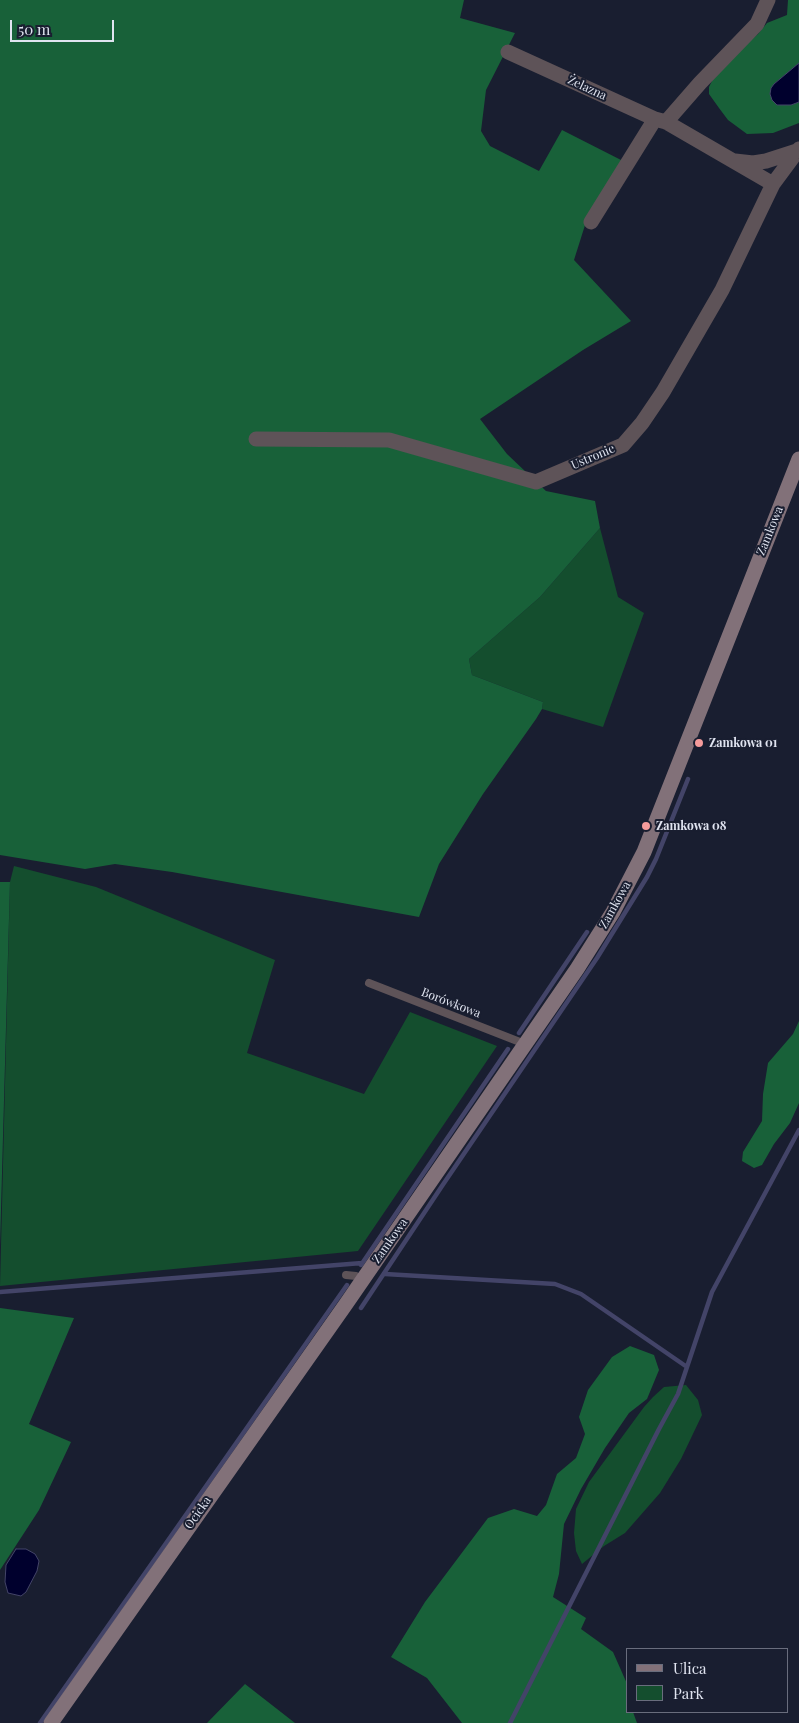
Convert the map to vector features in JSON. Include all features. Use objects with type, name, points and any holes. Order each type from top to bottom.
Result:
[{"type":"street","points":[[591,222],[660,120],[700,83],[757,24],[768,0]]},
{"type":"street","name":"Żelazna","points":[[508,52],[660,120],[773,184]]},
{"type":"street","points":[[734,161],[753,163],[778,158],[798,150]]},
{"type":"street","name":"Ustronie","points":[[256,439],[388,440],[536,482],[623,445],[642,423],[663,392],[722,290],[773,184],[798,150]]},
{"type":"street","name":"Zamkowa","points":[[346,1304],[577,970],[612,912],[644,852],[799,459]]},
{"type":"street","name":"Ocicka","points":[[51,1723],[346,1304]]},
{"type":"lane","name":"Borówkowa","points":[[369,983],[525,1044]]},
{"type":"lane","points":[[346,1275],[356,1276],[362,1280]]},
{"type":"green space","points":[[0,0],[464,0],[460,18],[515,33],[486,90],[481,131],[490,146],[539,171],[562,130],[623,161],[586,222],[574,260],[631,321],[583,350],[480,419],[507,454],[546,491],[595,501],[600,528],[540,597],[469,659],[472,675],[543,702],[542,709],[483,794],[439,864],[419,917],[172,872],[115,864],[85,869],[0,855]]},
{"type":"green space","points":[[788,0],[799,0],[799,63],[774,84],[791,105],[799,102],[799,123],[773,133],[747,134],[728,120],[709,94],[709,87],[714,77],[767,23],[787,15]]},
{"type":"green space","points":[[600,528],[618,597],[644,613],[603,727],[542,709],[543,702],[472,675],[469,659],[540,597]]},
{"type":"green space","points":[[14,866],[96,887],[275,960],[247,1053],[364,1094],[410,1012],[497,1046],[358,1251],[0,1286],[10,882]]},
{"type":"green space","points":[[0,882],[10,882],[0,1246]]},
{"type":"green space","points":[[799,1021],[799,1103],[790,1123],[774,1144],[762,1165],[754,1168],[742,1161],[743,1152],[762,1121],[763,1094],[768,1063],[793,1034]]},
{"type":"green space","points":[[0,1308],[74,1318],[29,1424],[71,1442],[39,1510],[0,1570]]},
{"type":"green space","points":[[630,1346],[654,1355],[659,1370],[647,1399],[629,1413],[605,1448],[581,1489],[564,1524],[559,1574],[553,1597],[586,1618],[581,1629],[613,1652],[626,1681],[626,1713],[633,1713],[637,1723],[462,1723],[427,1678],[391,1657],[425,1602],[488,1518],[514,1509],[537,1516],[546,1505],[557,1474],[576,1458],[585,1434],[579,1417],[588,1390],[612,1357]]},
{"type":"green space","points":[[686,1385],[698,1400],[702,1415],[681,1459],[660,1493],[625,1533],[604,1546],[582,1564],[576,1551],[574,1533],[576,1509],[589,1482],[653,1397],[664,1387]]},
{"type":"green space","points":[[245,1684],[295,1723],[207,1723]]},
{"type":"water","points":[[799,63],[799,102],[791,105],[777,105],[772,100],[771,88]]},
{"type":"water","points":[[16,1549],[26,1549],[35,1554],[39,1561],[37,1571],[26,1592],[21,1596],[8,1593],[5,1582],[6,1565]]},
{"type":"waterway","points":[[361,1308],[597,958],[647,877],[688,779]]},
{"type":"waterway","points":[[519,1033],[587,932]]},
{"type":"waterway","points":[[361,1265],[508,1049]]},
{"type":"waterway","points":[[510,1723],[678,1394],[712,1292],[799,1130]]},
{"type":"waterway","points":[[0,1292],[362,1263]]},
{"type":"waterway","points":[[385,1274],[555,1284],[581,1294],[687,1367]]},
{"type":"waterway","points":[[40,1723],[347,1285]]},
{"type":"place","name":"Zamkowa 01","points":[[699,743]]},
{"type":"place","name":"Zamkowa 08","points":[[646,826]]}]
